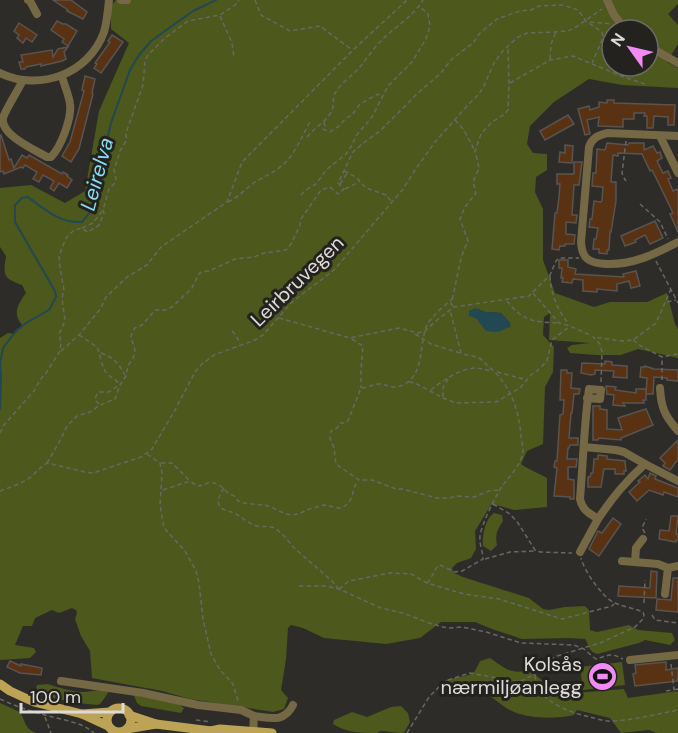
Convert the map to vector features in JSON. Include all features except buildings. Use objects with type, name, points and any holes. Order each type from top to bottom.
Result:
[{"type":"main road","points":[[0,684],[34,702],[82,714],[117,732],[156,724]]},
{"type":"main road","points":[[82,714],[124,709],[129,715],[130,722],[125,731]]},
{"type":"main road","points":[[110,712],[106,719],[110,729]]},
{"type":"main road","points":[[129,715],[156,724],[214,732],[220,729],[272,733]]},
{"type":"street","points":[[28,0],[37,14]]},
{"type":"street","points":[[0,73],[23,81],[46,80],[62,76],[79,66],[90,56],[104,33],[109,0]]},
{"type":"street","points":[[121,0],[127,0]]},
{"type":"street","points":[[608,2],[616,18]]},
{"type":"street","points":[[660,52],[676,60]]},
{"type":"street","points":[[44,71],[46,80]]},
{"type":"street","points":[[23,81],[3,118],[3,126],[9,134],[47,157],[51,157],[62,139],[68,121],[70,104],[62,76]]},
{"type":"street","points":[[675,243],[653,255],[618,264],[592,262],[582,251],[581,242],[591,142],[600,135],[608,133],[678,136]]},
{"type":"street","points":[[660,136],[678,172]]},
{"type":"street","points":[[660,388],[661,403],[666,417],[678,431]]},
{"type":"street","points":[[597,519],[581,506],[580,499],[588,398],[600,399],[601,390]]},
{"type":"street","points":[[584,447],[624,452],[678,481]]},
{"type":"street","points":[[580,552],[597,519],[614,495],[626,480],[645,464]]},
{"type":"street","points":[[635,562],[636,549],[643,539]]},
{"type":"street","points":[[622,561],[658,564],[668,568],[678,567]]},
{"type":"street","points":[[665,594],[668,568]]},
{"type":"street","points":[[630,660],[674,656]]},
{"type":"street","points":[[61,681],[143,693],[198,705],[241,711],[254,716],[281,717],[293,705]]},
{"type":"street","points":[[253,732],[254,716]]},
{"type":"path","points":[[81,228],[88,232],[99,225],[104,213],[110,189],[116,178],[114,170],[126,141],[126,133],[143,85],[145,61],[148,55],[165,38],[188,21],[220,15],[239,0]]},
{"type":"path","points":[[255,0],[261,15],[290,31],[320,26],[353,50]]},
{"type":"path","points":[[227,202],[242,162],[353,50],[407,0]]},
{"type":"path","points":[[307,137],[332,112],[334,95],[346,80],[381,41],[410,17],[423,0]]},
{"type":"path","name":"Leirbruvegen","points":[[147,454],[152,450],[190,381],[202,364],[214,356],[263,335],[292,302],[334,270],[403,189],[435,142],[483,88],[501,52],[518,37],[527,33],[568,31],[586,21],[608,2]]},
{"type":"path","points":[[344,189],[338,183],[353,152],[380,131],[440,74],[452,59],[473,43],[480,33],[497,19],[538,6],[563,5],[578,10],[586,21],[602,32],[603,38],[592,63]]},
{"type":"path","points":[[301,195],[316,184],[327,169],[345,155],[372,117],[388,86],[412,62],[426,39],[430,26],[428,14],[419,6]]},
{"type":"path","points":[[220,15],[232,43],[234,57]]},
{"type":"path","points":[[586,21],[600,23]]},
{"type":"path","points":[[550,60],[550,44],[556,32]]},
{"type":"path","points":[[475,151],[482,134],[492,122],[508,110],[508,46]]},
{"type":"path","points":[[509,83],[550,60],[573,56],[600,67]]},
{"type":"path","points":[[627,78],[645,84]]},
{"type":"path","points":[[324,122],[323,129],[330,132],[352,115],[365,101],[378,94],[382,97]]},
{"type":"path","points":[[0,433],[34,391],[60,351],[79,335],[106,297],[120,283],[147,265],[161,247],[283,165],[294,153],[311,120]]},
{"type":"path","points":[[454,307],[453,298],[468,241],[460,219],[465,207],[476,194],[473,182],[480,168],[475,151],[464,130],[455,120]]},
{"type":"path","points":[[307,127],[312,130]]},
{"type":"path","points":[[626,181],[622,173],[627,134]]},
{"type":"path","points":[[351,147],[353,152]]},
{"type":"path","points":[[344,170],[356,177],[368,189],[386,195],[392,202]]},
{"type":"path","points":[[340,185],[347,173]]},
{"type":"path","points":[[47,463],[67,426],[77,416],[114,400],[133,358],[135,350],[132,333],[135,328],[142,325],[151,312],[172,307],[192,288],[201,272],[209,271],[235,259],[286,250],[291,244],[301,219],[321,190],[330,187],[338,194],[360,182]]},
{"type":"path","points":[[316,184],[321,190]]},
{"type":"path","points":[[640,204],[660,222],[675,243]]},
{"type":"path","points":[[60,351],[59,334],[64,321],[64,290],[59,256],[66,238],[73,231],[93,223],[104,210]]},
{"type":"path","points":[[653,255],[678,303]]},
{"type":"path","points":[[415,333],[425,331],[454,307],[530,296],[550,276],[559,258],[586,258]]},
{"type":"path","points":[[550,276],[551,290],[560,314],[570,326]]},
{"type":"path","points":[[593,337],[633,340],[656,323],[671,289]]},
{"type":"path","points":[[533,293],[559,323]]},
{"type":"path","points":[[361,388],[378,384],[395,388],[408,382],[420,363],[419,357],[428,323],[453,298]]},
{"type":"path","points":[[507,300],[515,310],[530,321],[559,323],[593,337],[600,344],[602,352],[601,390]]},
{"type":"path","points":[[666,303],[676,300]]},
{"type":"path","points":[[450,310],[461,353]]},
{"type":"path","points":[[279,318],[350,338],[363,346],[361,388],[348,421],[338,424],[337,428],[331,431],[330,438],[336,465],[358,480],[372,480],[383,486],[437,498],[474,497],[489,491],[500,490]]},
{"type":"path","points":[[408,382],[415,383],[456,404],[496,402],[520,388],[547,361],[552,340],[570,326]]},
{"type":"path","points":[[350,338],[399,328],[415,333],[431,344],[464,355],[476,356],[495,372],[511,393],[521,426],[524,450],[521,460],[500,490],[486,518],[480,536],[483,559]]},
{"type":"path","points":[[232,331],[241,345]]},
{"type":"path","points":[[79,335],[97,347],[104,369],[120,385]]},
{"type":"path","points":[[633,340],[662,357],[676,354],[678,356]]},
{"type":"path","points":[[99,352],[118,363],[126,375]]},
{"type":"path","points":[[660,388],[663,376],[662,357]]},
{"type":"path","points":[[430,391],[463,370],[476,368],[526,380]]},
{"type":"path","points":[[442,398],[443,388],[448,378]]},
{"type":"path","points":[[100,405],[95,400],[99,392],[109,392],[120,385]]},
{"type":"path","points":[[0,491],[32,476],[47,463],[93,472],[147,454],[160,463],[172,463],[196,486],[211,482],[221,485],[228,494],[233,495],[243,504],[250,502],[262,504],[293,515],[323,505],[344,507],[349,502],[358,480]]},
{"type":"path","points":[[160,463],[162,473],[159,505],[164,528],[185,551],[196,571],[211,654],[220,670],[233,684],[241,711]]},
{"type":"path","points":[[353,477],[355,484]]},
{"type":"path","points":[[161,491],[190,482]]},
{"type":"path","points":[[224,488],[218,498],[223,510],[233,512],[257,526],[276,529],[339,589]]},
{"type":"path","points":[[493,504],[510,514],[537,550]]},
{"type":"path","points":[[643,539],[645,534],[642,528],[646,519]]},
{"type":"path","points":[[407,733],[429,697],[448,680],[470,673],[519,682],[535,674],[542,664],[557,656],[585,649],[635,627],[644,615],[643,612],[614,603],[607,598],[590,576],[583,564],[580,552],[540,552],[537,550],[510,552],[483,559],[462,571],[455,572],[440,566],[436,567],[427,583]]},
{"type":"path","points":[[339,589],[349,581],[390,573],[411,574],[427,583],[464,594],[499,599],[562,619],[612,606],[614,603]]},
{"type":"path","points":[[644,603],[645,580]]},
{"type":"path","points":[[299,586],[325,586],[339,589],[381,608],[443,627],[462,627],[521,642],[568,644],[585,649],[596,658],[609,655],[630,660]]},
{"type":"path","points":[[652,615],[655,620],[678,623]]},
{"type":"path","points":[[674,656],[674,690]]},
{"type":"path","points":[[535,674],[536,682],[546,698],[568,712],[610,722],[678,710]]},
{"type":"path","points":[[666,691],[678,689]]},
{"type":"path","points":[[0,699],[45,715],[71,721],[93,733]]},
{"type":"path","points":[[45,715],[51,733]]},
{"type":"green space","points":[[116,0],[678,0],[678,4],[668,14],[678,25],[678,44],[667,62],[678,68],[678,88],[622,85],[589,79],[554,102],[530,126],[527,144],[533,153],[547,154],[547,170],[536,177],[535,192],[543,209],[543,260],[555,293],[594,307],[610,302],[647,302],[667,293],[678,329],[678,358],[638,349],[621,355],[570,353],[567,348],[572,345],[590,343],[549,340],[550,313],[544,317],[543,335],[554,347],[553,372],[545,387],[543,444],[527,451],[521,464],[547,478],[547,507],[514,510],[491,505],[475,531],[476,549],[471,558],[457,563],[452,568],[454,573],[463,577],[529,598],[543,609],[585,606],[589,610],[590,630],[597,632],[629,625],[638,630],[672,633],[675,640],[670,645],[645,640],[597,654],[591,650],[585,639],[522,639],[475,622],[441,622],[420,638],[386,644],[324,638],[291,625],[288,628],[281,690],[288,698],[284,709],[273,712],[190,699],[162,691],[92,678],[90,651],[75,619],[76,610],[72,608],[59,613],[52,610],[35,618],[32,626],[23,626],[15,645],[34,648],[36,652],[30,658],[0,660],[0,338],[8,333],[15,334],[22,325],[17,313],[26,293],[22,285],[8,278],[5,272],[6,256],[0,247],[0,188],[31,185],[65,203],[85,191],[99,111],[129,43],[111,29],[111,6]],"holes":[[[478,309],[501,313],[510,323],[510,327],[487,331],[476,318],[469,315],[469,311]]]},
{"type":"green space","points":[[494,513],[502,515],[503,521],[497,532],[497,545],[491,551],[483,546],[483,537],[486,523]]},
{"type":"green space","points":[[490,658],[504,668],[513,671],[530,670],[547,685],[564,694],[624,689],[628,698],[678,691],[678,733],[657,733],[649,730],[621,733],[610,718],[577,710],[574,715],[552,718],[528,716],[510,710],[483,692],[446,689],[444,684],[446,680],[469,675],[475,671],[480,661]]},
{"type":"green space","name":"Kolsås nærmiljøanlegg","points":[[622,662],[625,685],[583,690],[580,667]]},
{"type":"green space","points":[[48,684],[75,691],[105,690],[108,693],[98,705],[77,703],[43,696],[36,688],[37,685]]},
{"type":"green space","points":[[134,695],[180,705],[184,708],[181,713],[141,706]]},
{"type":"green space","points":[[0,703],[20,712],[27,727],[36,733],[0,733]]},
{"type":"green space","points":[[401,706],[408,713],[410,722],[404,733],[354,732],[333,724],[334,720],[352,712],[367,717],[391,707]]},
{"type":"water","points":[[475,308],[485,312],[501,313],[511,326],[498,332],[486,331],[476,318],[469,316],[469,311]]},
{"type":"waterway","name":"Leirelva","points":[[0,409],[0,363],[3,348],[16,331],[49,310],[56,297],[55,291],[15,222],[15,205],[22,198],[28,197],[60,218],[82,222],[90,212],[111,123],[130,70],[139,55],[151,41],[193,11],[216,0]]},
{"type":"place","name":"Kolsås nærmiljøanlegg","points":[[603,676]]}]
